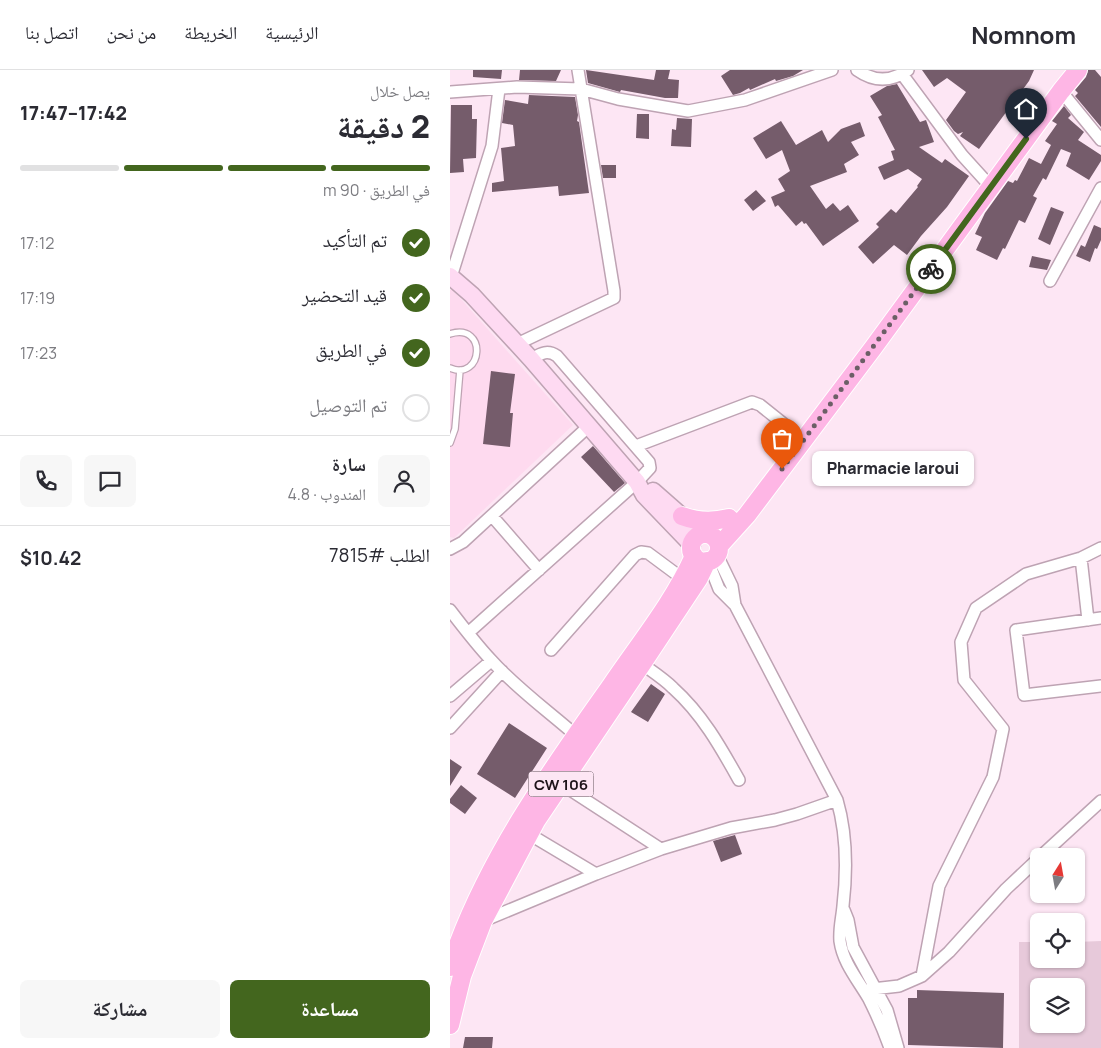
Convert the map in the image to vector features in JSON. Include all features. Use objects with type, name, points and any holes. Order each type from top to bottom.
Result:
[{"type":"main road","name":"CW 106","points":[[706,549],[747,514],[861,364],[1067,70]]},
{"type":"main road","name":"CW 106","points":[[450,1025],[454,972],[536,821],[561,784],[582,740],[642,664],[699,578],[706,549],[1078,70]]},
{"type":"main road","points":[[451,276],[472,295],[531,359],[637,482],[644,495],[706,549]]},
{"type":"main road","points":[[637,482],[650,488],[682,516],[706,549]]},
{"type":"main road","points":[[682,516],[710,521],[729,518]]},
{"type":"main road","points":[[454,972],[476,903],[498,859],[524,814],[582,740],[684,579],[706,549]]},
{"type":"street","points":[[517,344],[614,298],[578,70]]},
{"type":"street","points":[[450,92],[541,87],[581,89],[618,99],[688,111],[746,100],[832,70]]},
{"type":"street","points":[[857,70],[866,77],[886,80],[905,72],[962,155],[988,184]]},
{"type":"street","points":[[451,276],[492,146],[499,90]]},
{"type":"street","points":[[1061,91],[1101,140]]},
{"type":"street","points":[[1050,280],[1101,188]]},
{"type":"street","points":[[468,633],[649,470],[650,465],[636,446],[554,353],[544,352],[531,359]]},
{"type":"street","points":[[636,446],[752,402],[760,405],[795,433]]},
{"type":"street","points":[[450,549],[463,542],[589,426]]},
{"type":"street","points":[[492,516],[539,570]]},
{"type":"street","points":[[922,976],[939,886],[993,777],[1003,729],[964,680],[961,642],[976,608],[1026,574],[1081,558],[1101,548]]},
{"type":"street","points":[[706,549],[718,589],[735,605],[837,800],[842,816],[845,838],[843,908],[840,929],[842,951],[877,1015],[890,1048]]},
{"type":"street","points":[[550,650],[635,556],[642,552],[648,553],[684,579]]},
{"type":"street","points":[[1081,558],[1088,620]]},
{"type":"street","points":[[450,610],[491,661],[533,700],[582,740]]},
{"type":"street","points":[[1101,618],[1016,630],[1024,695],[1101,686]]},
{"type":"street","points":[[450,696],[491,661]]},
{"type":"street","points":[[642,664],[673,688],[696,711],[716,738],[739,780]]},
{"type":"street","points":[[450,728],[502,671]]},
{"type":"street","points":[[561,784],[661,849]]},
{"type":"street","points":[[483,921],[661,849],[731,828],[797,814],[837,800]]},
{"type":"street","points":[[1050,848],[1101,801]]},
{"type":"street","points":[[529,834],[596,874]]},
{"type":"street","points":[[864,990],[899,986],[922,976],[949,952],[1006,889],[1030,866]]},
{"type":"street","points":[[843,908],[848,920],[853,947],[888,1010],[898,1048]]},
{"type":"lane","points":[[450,334],[457,332],[471,336],[476,342],[478,349],[477,357],[473,364],[460,370],[450,368]]},
{"type":"lane","points":[[450,444],[455,430],[460,370]]},
{"type":"shaded area","points":[[450,290],[453,290],[573,425],[454,538],[450,537]]},
{"type":"shaded area","points":[[1101,941],[1101,1048],[1019,1048],[1019,942],[1030,942],[1030,968],[1085,968],[1085,942]]},
{"type":"building","points":[[473,70],[502,70],[501,79],[473,77]]},
{"type":"building","points":[[520,70],[561,70],[556,81],[519,80]]},
{"type":"building","points":[[586,70],[654,80],[656,70],[670,70],[668,79],[679,80],[678,98],[665,98],[621,90],[620,92],[588,83]]},
{"type":"building","points":[[730,70],[803,70],[793,76],[776,81],[775,79],[733,95],[721,76]]},
{"type":"building","points":[[922,70],[1034,70],[1029,81],[979,149],[960,136],[963,132],[958,134],[954,131],[946,120],[966,92],[947,78],[934,87]]},
{"type":"building","points":[[1088,70],[1095,70],[1101,77],[1101,127],[1075,96],[1078,93],[1075,90],[1086,77]]},
{"type":"building","points":[[897,84],[920,122],[926,120],[934,142],[919,147],[942,163],[945,159],[969,176],[947,207],[907,255],[894,245],[873,264],[858,247],[879,227],[876,224],[891,209],[896,213],[918,187],[922,179],[908,169],[884,180],[878,167],[894,160],[891,151],[895,150],[878,117],[882,115],[870,96],[887,86]]},
{"type":"building","points":[[529,95],[575,97],[589,193],[559,196],[558,186],[492,192],[492,183],[504,181],[501,148],[515,146],[513,125],[502,123],[505,100],[528,104]]},
{"type":"building","points":[[451,105],[472,105],[472,119],[477,119],[476,158],[463,159],[464,172],[450,173]]},
{"type":"building","points":[[1064,106],[1071,115],[1068,118],[1084,132],[1078,140],[1101,155],[1101,161],[1089,180],[1066,166],[1071,153],[1061,149],[1046,180],[1043,178],[1033,196],[1037,198],[1025,223],[1019,220],[1005,249],[1003,248],[997,260],[976,250],[982,237],[975,234],[985,213],[1008,181],[1013,183],[1015,180],[1017,181],[1029,158],[1041,164],[1051,145],[1045,141],[1057,124],[1052,121]]},
{"type":"building","points":[[637,114],[649,114],[649,139],[636,138]]},
{"type":"building","points":[[677,118],[692,119],[691,147],[671,146],[672,129],[676,130]]},
{"type":"building","points":[[781,121],[796,145],[822,130],[828,142],[841,129],[860,122],[865,136],[851,142],[859,155],[844,164],[847,172],[810,186],[826,209],[833,203],[840,211],[848,205],[859,221],[823,246],[806,223],[804,224],[802,221],[796,226],[778,205],[775,207],[771,197],[785,191],[778,179],[790,171],[782,150],[766,159],[753,138]]},
{"type":"building","points":[[601,165],[616,165],[616,178],[603,178]]},
{"type":"building","points":[[756,190],[766,201],[753,211],[744,200]]},
{"type":"building","points":[[1051,207],[1064,212],[1050,245],[1038,239]]},
{"type":"building","points":[[1094,225],[1101,228],[1101,240],[1097,249],[1095,248],[1090,262],[1076,256],[1081,245],[1085,247]]},
{"type":"building","points":[[1032,256],[1051,260],[1047,270],[1029,267]]},
{"type":"building","points":[[491,371],[515,374],[510,413],[513,413],[510,447],[483,444]]},
{"type":"building","points":[[593,446],[625,483],[614,492],[581,457]]},
{"type":"building","points":[[651,684],[665,694],[648,722],[631,712]]},
{"type":"building","points":[[509,723],[547,748],[515,798],[477,774]]},
{"type":"building","points":[[450,759],[462,767],[450,786]]},
{"type":"building","points":[[461,785],[477,798],[465,814],[450,803],[450,799]]},
{"type":"building","points":[[735,835],[742,854],[721,862],[713,841]]},
{"type":"building","points":[[917,990],[1004,993],[1003,1048],[908,1045],[908,998],[917,998]]},
{"type":"building","points":[[465,1037],[493,1037],[492,1048],[463,1048]]},
{"type":"way so far","points":[[782,469],[931,269]]},
{"type":"place","name":"Pharmacie laroui","points":[[782,469]]},
{"type":"route","points":[[931,269],[1026,139]]}]
